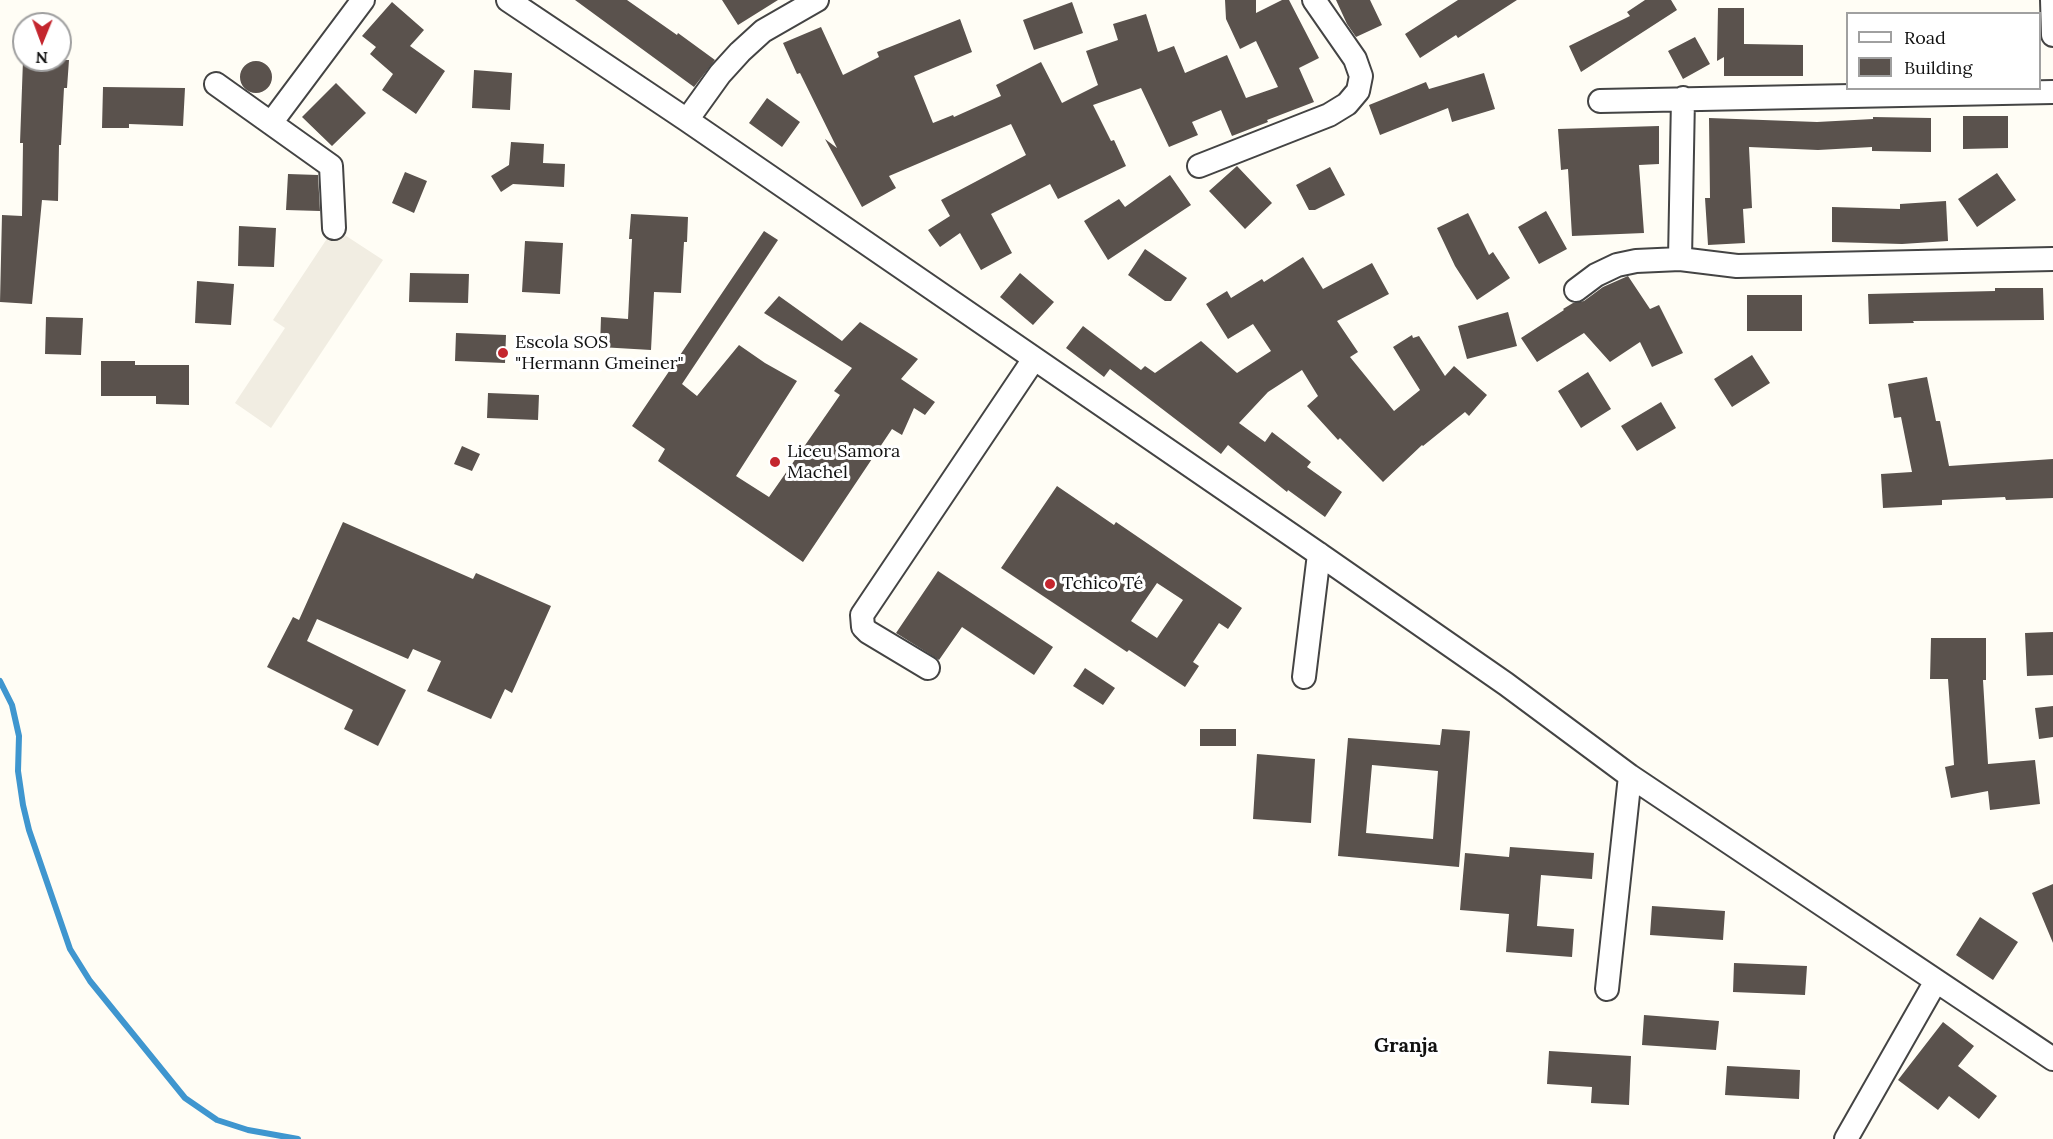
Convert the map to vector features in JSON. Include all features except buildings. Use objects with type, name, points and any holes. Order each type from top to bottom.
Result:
[{"type":"street","points":[[271,123],[363,0]]},
{"type":"street","points":[[508,0],[687,120],[1319,554],[1506,684],[1630,776],[2053,1059]]},
{"type":"street","points":[[687,120],[720,74],[740,52],[794,6],[817,0]]},
{"type":"street","points":[[1199,166],[1329,116],[1347,104],[1358,91],[1361,76],[1355,59],[1314,0]]},
{"type":"street","points":[[2052,0],[2053,35]]},
{"type":"street","points":[[216,84],[331,166],[334,228]]},
{"type":"street","points":[[1600,101],[2053,92]]},
{"type":"street","points":[[1680,259],[1683,98]]},
{"type":"street","points":[[1576,290],[1596,275],[1617,265],[1636,261],[1680,259],[1737,266],[2053,258]]},
{"type":"street","points":[[928,668],[868,632],[863,627],[862,615],[1034,359]]},
{"type":"street","points":[[1304,677],[1319,554]]},
{"type":"street","points":[[1607,989],[1630,776]]},
{"type":"street","points":[[1846,1139],[1936,981]]},
{"type":"shaded area","points":[[334,228],[383,260],[271,428],[235,403],[285,328],[273,320]]},
{"type":"waterway","points":[[0,681],[12,705],[19,736],[18,771],[29,830],[70,949],[90,981],[185,1098],[217,1120],[248,1130],[298,1139]]},
{"type":"place","name":"Escola SOS \"Hermann Gmeiner\"","points":[[503,353]]},
{"type":"place","name":"Liceu Samora Machel","points":[[775,462]]},
{"type":"place","name":"Tchico Té","points":[[1050,584]]},
{"type":"district","name":"Granja","points":[[1406,1046]]}]
